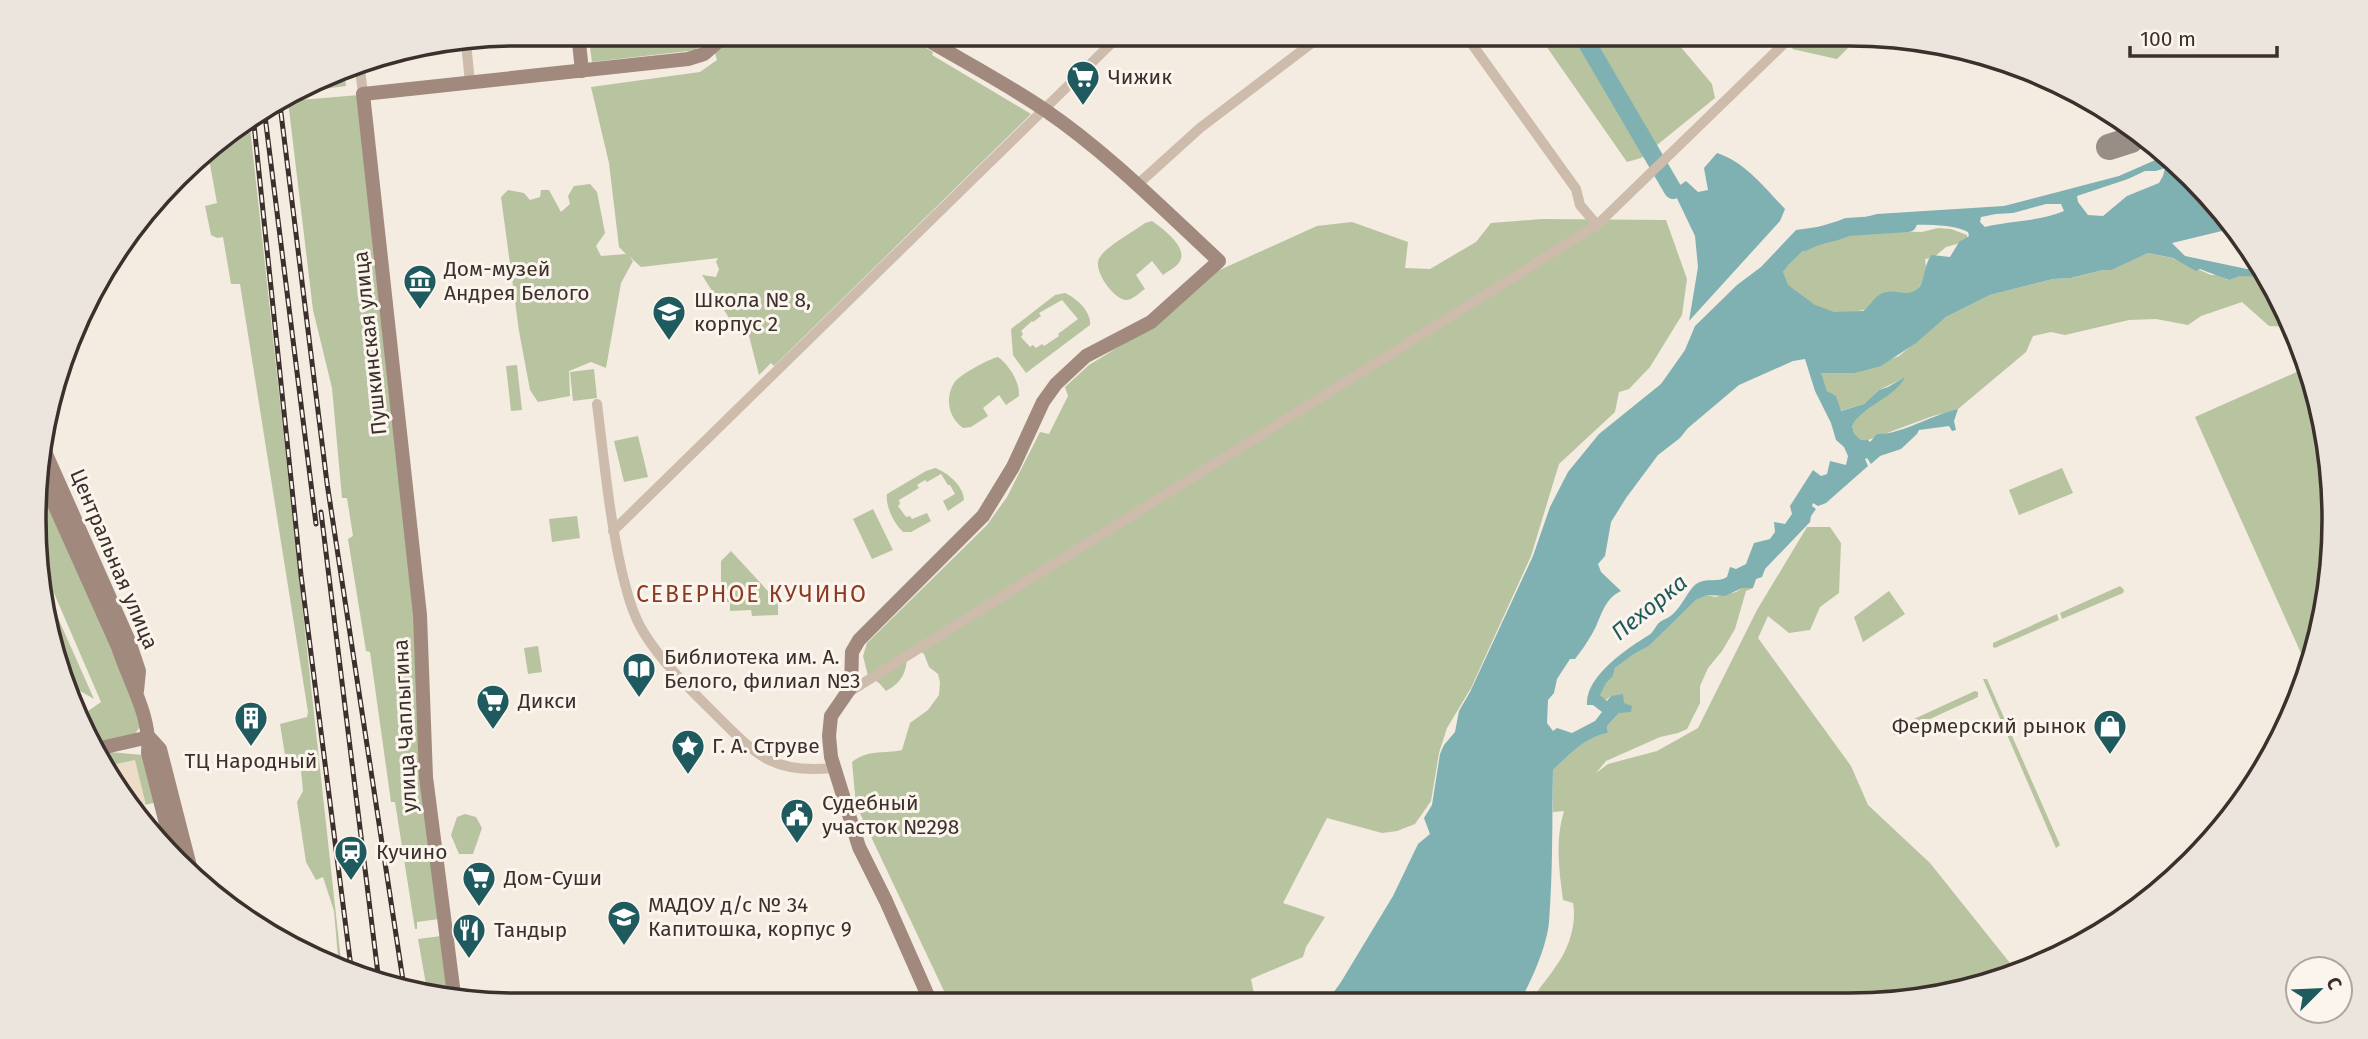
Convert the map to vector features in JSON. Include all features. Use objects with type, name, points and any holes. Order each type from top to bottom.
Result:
[{"type":"street","points":[[579,46],[582,71]]},
{"type":"street","points":[[363,94],[695,57],[714,46]]},
{"type":"street","points":[[849,692],[855,644],[983,516],[1013,467],[1042,402],[1056,384],[1086,356],[1151,322],[1219,261],[1137,184],[1044,109],[938,46]]},
{"type":"street","points":[[613,531],[1109,46]]},
{"type":"street","points":[[1137,184],[1200,128],[1308,46]]},
{"type":"street","points":[[1473,46],[1576,189],[1580,205],[1597,225]]},
{"type":"street","points":[[927,993],[859,847],[833,768],[829,746],[830,722],[834,710],[849,692],[1597,225],[1782,46]]},
{"type":"street","points":[[467,49],[471,83]]},
{"type":"street","name":"Пушкинская улица","points":[[361,73],[421,621]]},
{"type":"street","points":[[597,404],[613,531],[630,601],[644,633],[683,680],[759,755],[809,771],[833,768]]},
{"type":"street","name":"Центральная улица","points":[[50,462],[129,641],[139,671],[137,691]]},
{"type":"street","name":"Центральная улица","points":[[47,488],[118,647],[127,676],[137,691],[149,737],[148,753],[170,840]]},
{"type":"street","name":"улица Чаплыгина","points":[[421,621],[426,777],[453,988]]},
{"type":"street","points":[[104,747],[149,737]]},
{"type":"street","name":"Центральная улица","points":[[149,737],[160,749],[188,859]]},
{"type":"green space","points":[[590,46],[697,46],[697,50],[592,62]]},
{"type":"green space","points":[[722,46],[923,46],[933,52],[932,55],[1031,114],[774,366],[771,363],[759,375],[749,336],[741,337],[702,275],[716,277],[719,269],[716,262],[718,258],[641,267],[629,256],[633,261],[621,283],[606,368],[591,362],[569,371],[570,396],[538,402],[530,390],[519,331],[501,197],[508,190],[524,193],[530,200],[540,197],[541,190],[549,190],[561,212],[570,204],[568,196],[574,186],[590,184],[597,192],[605,233],[596,246],[601,256],[626,254],[619,247],[609,163],[591,87],[700,72],[717,60],[715,53]]},
{"type":"green space","points":[[1546,46],[1680,46],[1712,84],[1715,98],[1641,158],[1627,162]]},
{"type":"green space","points":[[1795,46],[1850,46],[1837,59],[1792,49]]},
{"type":"green space","points":[[345,79],[346,86],[321,89]]},
{"type":"green space","points":[[359,95],[417,626],[439,919],[417,922],[417,929],[395,802],[391,802],[370,652],[366,651],[348,539],[353,536],[347,498],[342,498],[332,388],[313,310],[289,105],[299,100]]},
{"type":"green space","points":[[250,129],[341,958],[338,957],[334,911],[323,877],[316,880],[306,862],[297,802],[303,791],[300,760],[285,755],[280,724],[307,717],[308,712],[240,284],[231,284],[223,237],[211,235],[205,206],[217,203],[209,161]]},
{"type":"green space","points":[[1542,219],[1666,220],[1687,279],[1682,315],[1650,367],[1629,389],[1619,392],[1615,412],[1559,464],[1531,556],[1471,688],[1447,728],[1439,753],[1431,801],[1415,824],[1382,833],[1327,818],[1283,903],[1325,917],[1306,947],[1303,957],[1251,979],[1254,993],[945,993],[856,805],[852,762],[870,754],[902,750],[910,723],[928,710],[939,695],[940,682],[938,674],[929,667],[924,654],[916,648],[907,653],[905,671],[900,680],[886,691],[868,676],[863,656],[867,643],[987,525],[1007,497],[1040,432],[1049,434],[1068,396],[1065,387],[1089,365],[1161,321],[1213,273],[1317,226],[1352,222],[1408,242],[1405,268],[1430,269],[1476,242],[1491,223]]},
{"type":"green space","points":[[1152,221],[1177,244],[1182,256],[1175,267],[1163,275],[1152,261],[1136,275],[1145,289],[1126,300],[1110,289],[1101,275],[1098,262],[1109,248]]},
{"type":"green space","points":[[1938,228],[1967,235],[1967,241],[1946,247],[1933,258],[1925,259],[1927,275],[1912,297],[1836,317],[1809,303],[1782,281],[1784,266],[1819,236],[1856,230],[1922,232]]},
{"type":"green space","points":[[2148,253],[2172,258],[2228,280],[2240,275],[2255,276],[2281,327],[2269,326],[2242,302],[2201,316],[2188,325],[2156,319],[2129,320],[2065,335],[2051,332],[2033,336],[2026,352],[1958,409],[1868,440],[1861,440],[1854,433],[1852,426],[1863,412],[1904,378],[1879,390],[1864,404],[1840,411],[1822,383],[1821,373],[1855,373],[1899,356],[1946,317],[1990,295],[2053,279],[2112,270]]},
{"type":"green space","points":[[1065,293],[1079,302],[1089,316],[1090,325],[1026,373],[1013,355],[1011,329],[1055,295]],"holes":[[[1062,300],[1078,319],[1044,346],[1042,344],[1036,348],[1033,345],[1030,347],[1021,337],[1021,331],[1041,316],[1039,313]]]},
{"type":"green space","points":[[998,357],[1013,374],[1019,396],[1006,405],[999,395],[983,408],[988,416],[971,427],[963,428],[951,413],[951,389],[962,376]]},
{"type":"green space","points":[[517,365],[522,410],[511,411],[506,366]]},
{"type":"green space","points":[[594,369],[597,398],[573,401],[570,372]]},
{"type":"green space","points":[[2298,371],[2318,458],[2322,520],[2318,581],[2302,655],[2195,417]]},
{"type":"green space","points":[[638,436],[648,477],[624,482],[614,441]]},
{"type":"green space","points":[[935,468],[954,480],[964,500],[948,511],[943,501],[955,494],[950,485],[941,474],[927,482],[925,480],[917,485],[919,488],[899,500],[898,506],[906,517],[910,516],[912,519],[927,513],[931,521],[911,532],[903,532],[891,514],[887,494]]},
{"type":"green space","points":[[2062,468],[2073,493],[2019,515],[2009,490]]},
{"type":"green space","points":[[47,494],[125,677],[140,727],[134,735],[101,742],[87,712],[101,702],[51,585],[47,551]]},
{"type":"green space","points":[[873,509],[893,550],[872,559],[853,519]]},
{"type":"green space","points":[[577,516],[580,538],[552,542],[549,519]]},
{"type":"green space","points":[[1807,527],[1830,527],[1841,543],[1839,593],[1820,607],[1810,630],[1789,633],[1768,616],[1758,638],[1851,766],[1868,805],[1930,863],[2011,964],[1941,984],[1880,992],[1536,993],[1565,952],[1574,919],[1573,903],[1563,900],[1559,844],[1564,811],[1553,812],[1553,770],[1585,743],[1608,733],[1607,726],[1624,703],[1611,696],[1606,700],[1599,695],[1613,676],[1615,668],[1649,646],[1696,600],[1708,595],[1715,597],[1742,588],[1753,588],[1746,591],[1735,629],[1708,668],[1700,686],[1700,703],[1687,729],[1660,737],[1606,761],[1596,773],[1608,764],[1657,751],[1698,728],[1757,610]]},
{"type":"green space","points":[[731,551],[778,602],[778,615],[752,616],[751,610],[730,611],[730,602],[721,602],[721,561]]},
{"type":"green space","points":[[2120,586],[2124,590],[2123,593],[2062,619],[2060,613]]},
{"type":"green space","points":[[1889,591],[1905,614],[1863,642],[1854,617]]},
{"type":"green space","points":[[55,611],[94,699],[78,690]]},
{"type":"green space","points":[[2057,614],[2059,620],[1993,647],[1993,643]]},
{"type":"green space","points":[[538,646],[542,672],[528,674],[524,648]]},
{"type":"green space","points":[[1983,679],[1987,679],[2060,845],[2056,848]]},
{"type":"green space","points":[[1975,691],[1978,692],[1978,697],[1893,734],[1892,729]]},
{"type":"green space","points":[[107,753],[143,755],[158,802],[141,806]]},
{"type":"green space","points":[[465,814],[476,817],[482,828],[473,854],[459,854],[451,835],[457,817]]},
{"type":"green space","points":[[441,936],[448,987],[426,984],[418,939]]},
{"type":"shaded area","points":[[135,760],[146,805],[141,806],[125,783],[116,764]]},
{"type":"water","points":[[1717,153],[1745,169],[1785,209],[1780,221],[1689,321],[1698,267],[1695,236],[1673,190],[1686,181],[1698,192],[1708,190],[1704,168]]},
{"type":"water","points":[[2157,159],[2184,184],[2224,230],[2172,243],[2185,256],[2251,269],[2255,277],[2239,276],[2229,280],[2200,269],[2196,271],[2173,258],[2148,253],[2112,270],[2053,279],[1990,295],[1946,317],[1916,343],[1881,366],[1855,373],[1821,373],[1827,391],[1836,396],[1841,411],[1864,404],[1879,390],[1905,377],[1894,391],[1864,412],[1852,426],[1854,433],[1861,440],[1870,442],[1877,434],[1906,428],[1958,409],[1954,421],[1956,430],[1952,431],[1949,426],[1919,430],[1901,449],[1880,456],[1871,464],[1865,459],[1868,466],[1826,503],[1818,506],[1813,503],[1812,506],[1816,509],[1810,522],[1765,569],[1762,577],[1756,579],[1753,588],[1742,588],[1725,596],[1708,595],[1696,600],[1649,646],[1615,668],[1613,676],[1600,695],[1607,701],[1611,696],[1623,694],[1624,703],[1632,706],[1631,712],[1619,713],[1607,726],[1608,733],[1585,743],[1553,770],[1548,932],[1538,964],[1524,993],[1333,993],[1393,896],[1418,844],[1430,834],[1424,818],[1432,805],[1440,754],[1455,732],[1459,711],[1533,556],[1550,507],[1568,472],[1599,434],[1661,384],[1685,350],[1695,326],[1737,285],[1761,267],[1796,230],[1839,224],[1877,214],[2004,206],[2119,176]],"holes":[[[2165,168],[2159,183],[2127,196],[2103,216],[2088,215],[2078,202],[2077,196],[2145,171]],[[2046,204],[2061,204],[2064,211],[1985,227],[1980,222],[1981,217],[2013,213]],[[1879,225],[1949,226],[1968,232],[1969,236],[1959,242],[1950,257],[1932,255],[1922,283],[1916,290],[1907,293],[1884,293],[1877,296],[1863,311],[1834,312],[1815,305],[1788,285],[1783,272],[1817,237],[1825,233]],[[1805,359],[1836,440],[1844,447],[1848,456],[1846,465],[1830,461],[1827,474],[1821,476],[1813,470],[1790,506],[1792,514],[1785,524],[1774,522],[1775,532],[1770,539],[1754,543],[1746,564],[1736,569],[1730,567],[1727,577],[1723,579],[1696,584],[1673,614],[1660,622],[1651,634],[1609,664],[1588,694],[1587,705],[1593,705],[1602,712],[1595,721],[1572,733],[1557,728],[1553,731],[1547,723],[1548,700],[1554,693],[1557,679],[1570,659],[1575,659],[1586,644],[1606,604],[1621,591],[1601,572],[1598,564],[1605,556],[1611,522],[1626,498],[1658,455],[1739,385],[1793,361]]]},
{"type":"waterway","points":[[1589,46],[1673,190]]},
{"type":"waterway","points":[[1804,242],[1847,227],[1908,223]]},
{"type":"taxiway","points":[[2109,147],[2131,140]]},
{"type":"railway","points":[[281,110],[327,483],[403,978]]},
{"type":"railway","points":[[265,119],[316,524]]},
{"type":"railway","points":[[254,126],[301,575],[350,962]]},
{"type":"railway","points":[[321,512],[378,971]]},
{"type":"place","name":"Чижик","points":[[1083,107]]},
{"type":"place","name":"Дом-музей Андрея Белого","points":[[420,311]]},
{"type":"place","name":"Школа № 8, корпус 2","points":[[669,342]]},
{"type":"place","name":"Библиотека им. А. Белого, филиал №3","points":[[639,699]]},
{"type":"place","name":"Дикси","points":[[493,731]]},
{"type":"place","name":"ТЦ Народный","points":[[251,748]]},
{"type":"place","name":"Фермерский рынок","points":[[2110,756]]},
{"type":"place","name":"Г. А. Струве","points":[[688,776]]},
{"type":"place","name":"Судебный участок №298","points":[[797,845]]},
{"type":"place","name":"Кучино","points":[[351,882]]},
{"type":"place","name":"Дом-Суши","points":[[479,908]]},
{"type":"place","name":"МАДОУ д/с № 34 Капитошка, корпус 9","points":[[624,947]]},
{"type":"place","name":"Тандыр","points":[[469,960]]},
{"type":"district","name":"СЕВЕРНОЕ КУЧИНО","points":[[752,594]]},
{"type":"water label","name":"Пехорка","points":[[1649,607]]}]
